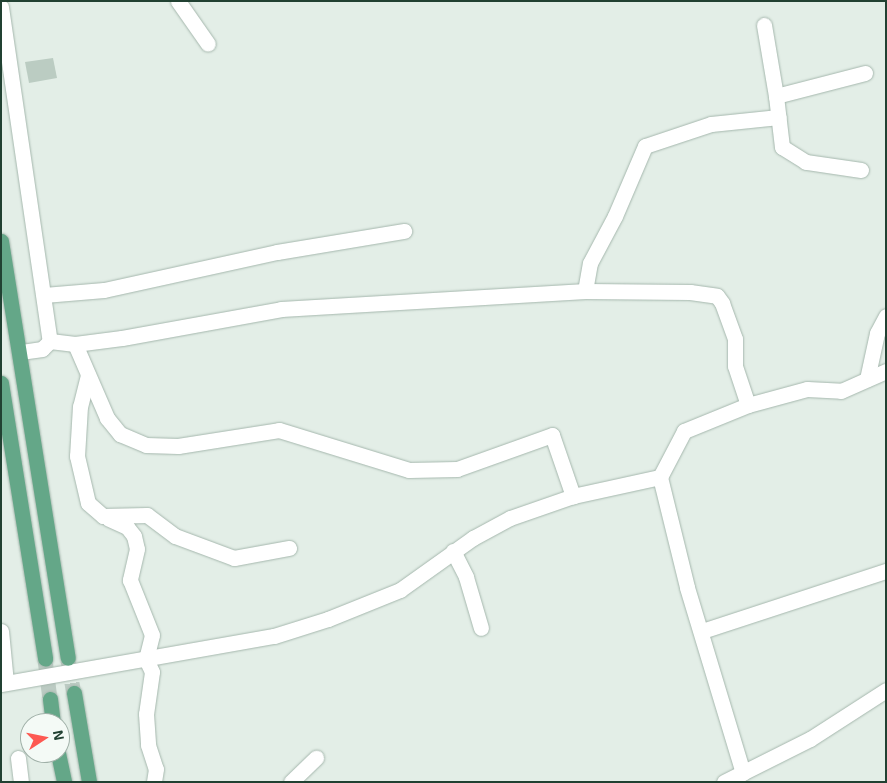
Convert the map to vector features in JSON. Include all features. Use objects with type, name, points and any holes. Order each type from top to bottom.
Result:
[{"type":"main road","points":[[1,240],[68,658]]},
{"type":"main road","points":[[1,383],[45,659]]},
{"type":"main road","points":[[74,693],[89,782]]},
{"type":"main road","points":[[50,698],[52,713]]},
{"type":"main road","points":[[60,763],[64,782]]},
{"type":"street","points":[[178,1],[208,44]]},
{"type":"street","points":[[1,7],[50,341]]},
{"type":"street","points":[[764,25],[776,96],[782,147],[806,162],[861,170]]},
{"type":"street","points":[[776,96],[864,72]]},
{"type":"street","points":[[585,291],[590,263],[615,216],[645,146],[711,124],[779,117]]},
{"type":"street","points":[[44,295],[110,289],[277,252],[404,231]]},
{"type":"street","points":[[50,341],[76,344],[170,331],[281,309],[585,291],[717,296],[735,339],[735,366],[748,406]]},
{"type":"street","points":[[868,379],[877,333],[886,316]]},
{"type":"street","points":[[20,352],[42,349],[50,341]]},
{"type":"street","points":[[76,344],[107,418],[120,434],[146,445],[178,446],[279,430],[393,466],[448,470],[552,436],[573,496]]},
{"type":"street","points":[[743,772],[702,631],[687,587],[660,477],[684,431],[748,406],[807,389],[841,391],[886,371]]},
{"type":"street","points":[[88,375],[80,406],[77,456],[88,503],[103,516],[127,527],[134,536],[137,549],[130,580],[152,635],[146,659],[152,672],[146,714],[148,746],[156,769],[154,782]]},
{"type":"street","points":[[1,631],[4,684],[274,636],[328,619],[400,590],[453,551],[503,521],[573,496],[660,477]]},
{"type":"street","points":[[103,516],[148,516],[176,536],[234,558],[289,548]]},
{"type":"street","points":[[453,551],[466,577],[481,628]]},
{"type":"street","points":[[702,631],[886,571]]},
{"type":"street","points":[[724,782],[810,739],[886,690]]},
{"type":"street","points":[[18,758],[21,782]]},
{"type":"street","points":[[290,782],[316,758]]},
{"type":"building","points":[[53,58],[57,78],[29,83],[25,62]]},
{"type":"tunnel","points":[[45,659],[50,699]]},
{"type":"tunnel","points":[[68,660],[74,693]]}]
